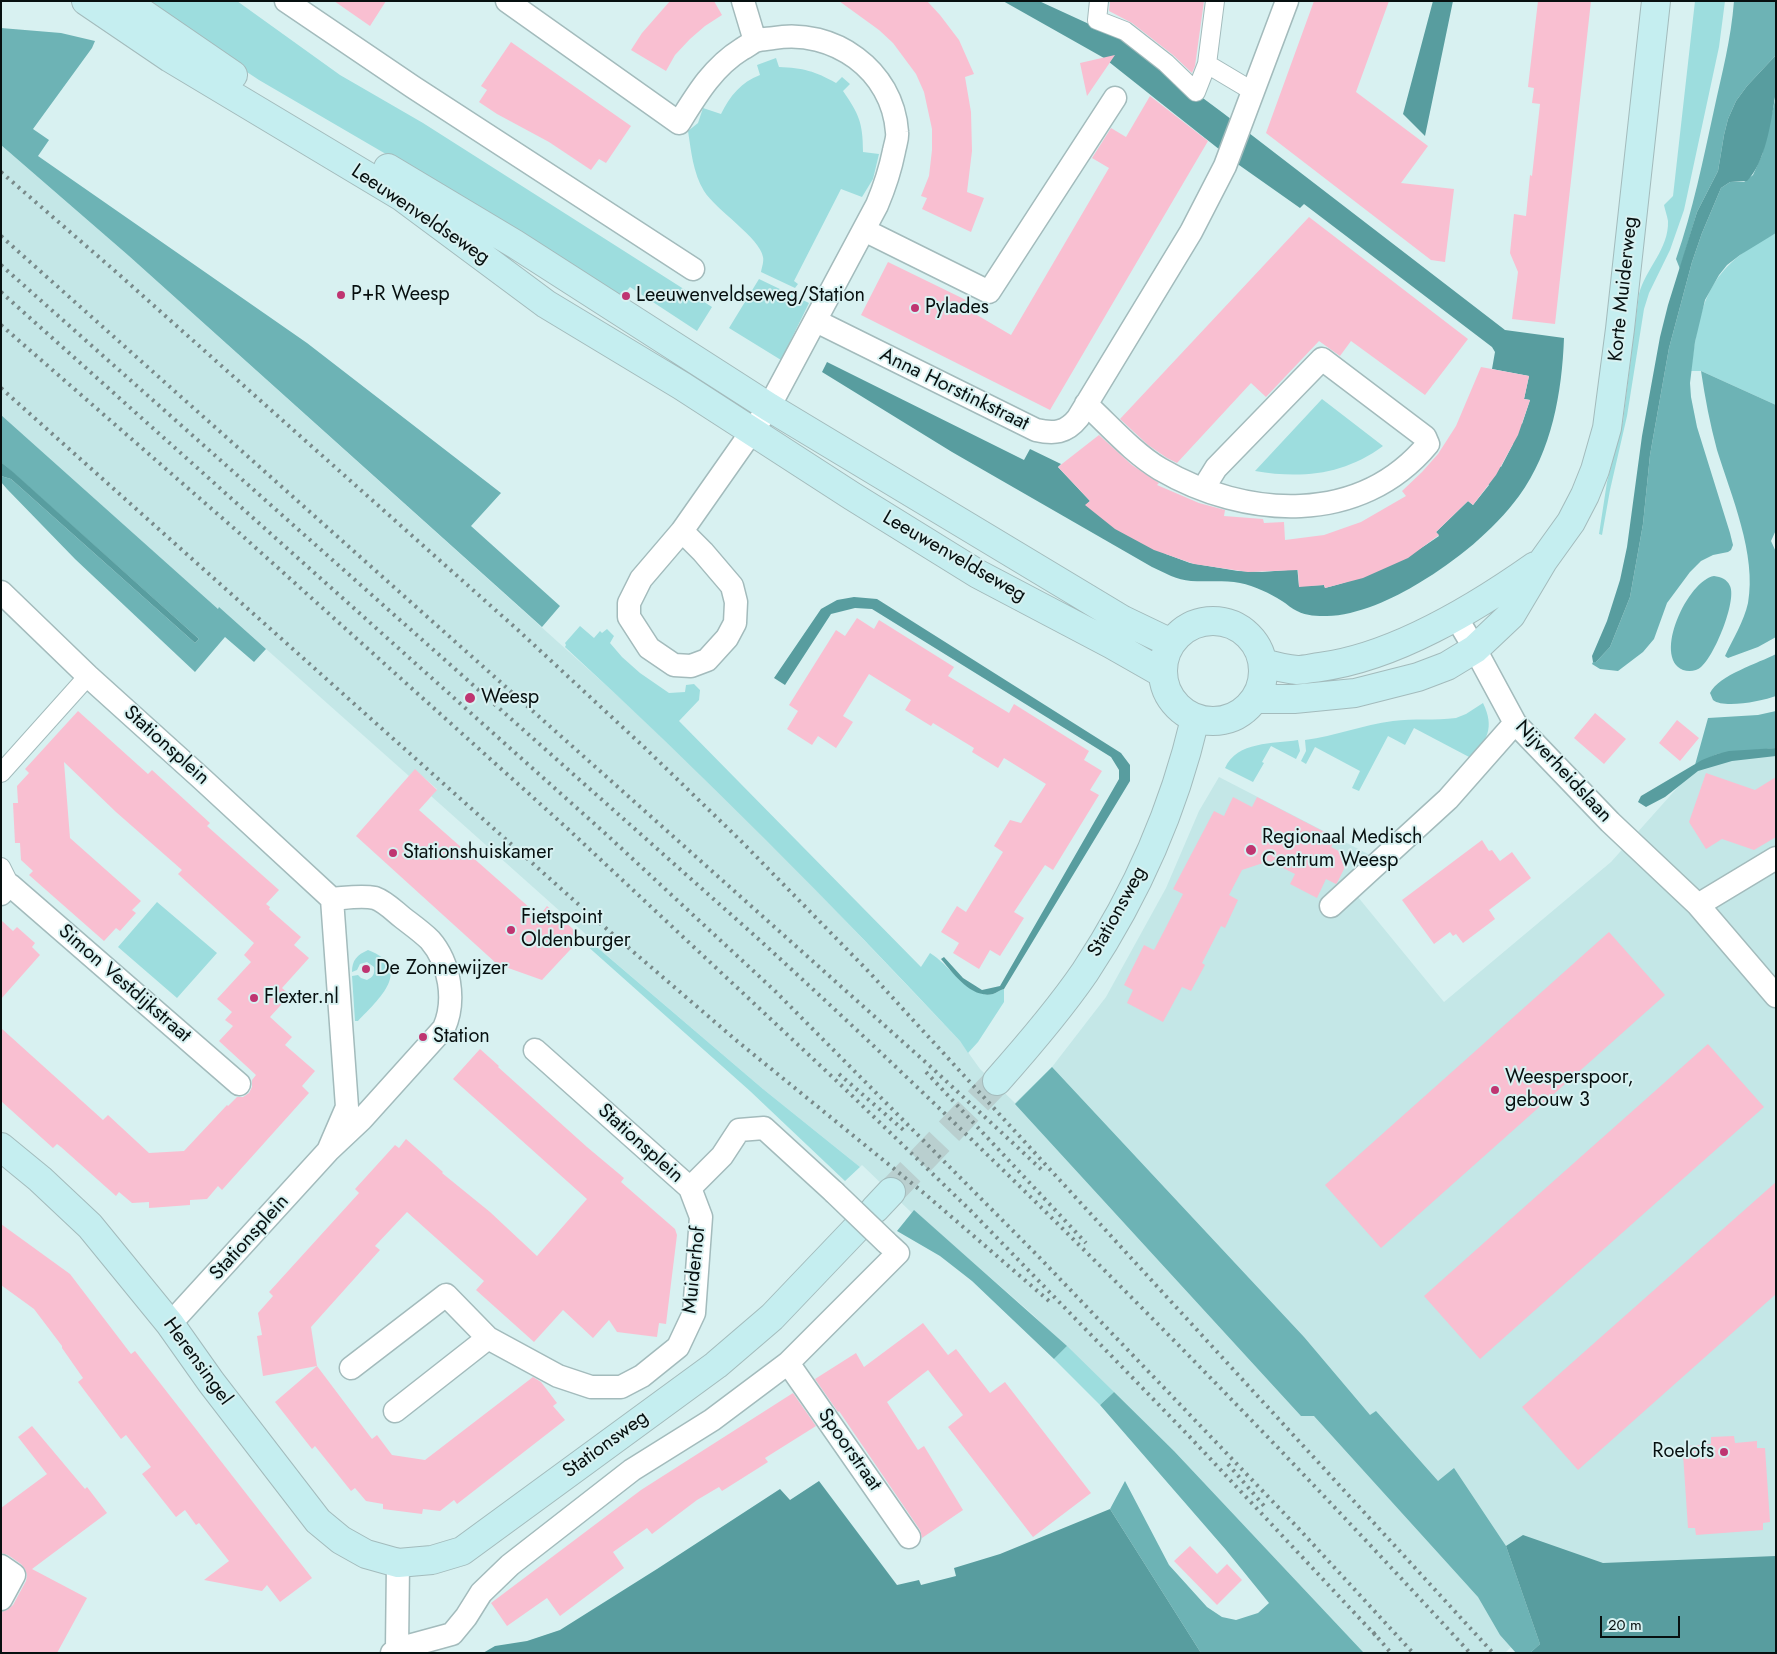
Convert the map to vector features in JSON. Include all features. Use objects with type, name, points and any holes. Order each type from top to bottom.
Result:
[{"type":"main road","name":"Leeuwenveldseweg","points":[[86,1],[170,58],[402,197],[546,304],[682,386],[978,574],[1112,644],[1162,674]]},
{"type":"main road","name":"Leeuwenveldseweg","points":[[125,1],[220,67],[515,244],[769,407],[1123,620],[1171,643]]},
{"type":"main road","name":"Korte Muiderweg","points":[[1256,699],[1308,698],[1354,693],[1418,677],[1447,666],[1475,649],[1511,615],[1543,561],[1570,522],[1585,495],[1595,470],[1607,428],[1620,329],[1656,1]]},
{"type":"main road","name":"Korte Muiderweg","points":[[1263,663],[1299,670],[1336,665],[1368,656],[1456,617],[1492,596],[1543,561]]},
{"type":"main road","points":[[1210,621],[1224,622],[1238,628],[1250,637],[1259,649],[1263,663],[1263,682],[1256,699],[1244,712],[1229,720],[1212,723],[1195,719],[1178,709],[1167,693],[1162,674],[1164,657],[1171,643],[1182,632],[1195,624],[1210,621]]},
{"type":"main road","name":"Stationsweg","points":[[996,1081],[1027,1046],[1084,972],[1138,881],[1162,825],[1186,755],[1195,719]]},
{"type":"main road","name":"Herensingel","points":[[1,1147],[40,1179],[90,1226],[170,1324],[211,1382],[318,1521],[342,1540],[366,1554],[398,1563]]},
{"type":"main road","name":"Stationsweg","points":[[398,1563],[432,1560],[462,1551],[716,1365],[772,1317],[855,1230]]},
{"type":"street","points":[[286,1],[413,87],[693,269]]},
{"type":"street","points":[[507,1],[679,123],[702,85],[728,58],[755,42],[790,36],[819,39],[847,51],[866,66],[884,89],[893,107],[897,134],[890,175],[864,230],[816,321],[769,407],[682,530],[641,579],[629,603],[629,617],[649,648],[674,664],[691,666],[707,660],[727,638],[735,622],[736,602],[732,586],[682,530]]},
{"type":"street","points":[[743,1],[755,42]]},
{"type":"street","points":[[1100,1],[1097,20],[1125,31],[1166,63],[1196,92],[1207,64],[1215,1]]},
{"type":"street","name":"Anna Horstinkstraat","points":[[816,321],[1036,430],[1053,432],[1067,429],[1078,418],[1191,232],[1224,166],[1254,92],[1287,1]]},
{"type":"street","points":[[1207,64],[1254,92]]},
{"type":"street","points":[[864,230],[989,292],[1115,98]]},
{"type":"street","points":[[1086,404],[1142,456],[1183,481],[1204,490],[1236,499],[1280,506],[1305,507],[1352,498],[1371,490],[1405,468],[1428,444],[1425,437],[1322,360],[1216,468],[1204,490]]},
{"type":"street","name":"Stationsplein","points":[[1,592],[88,676],[332,898],[347,1107],[328,1151]]},
{"type":"street","name":"Nijverheidslaan","points":[[1456,617],[1515,724],[1610,822],[1698,905],[1776,996]]},
{"type":"street","points":[[1,772],[88,676]]},
{"type":"street","points":[[1331,906],[1448,799],[1515,724]]},
{"type":"street","points":[[1698,905],[1776,858]]},
{"type":"street","name":"Simon Vestdijkstraat","points":[[4,882],[239,1084]]},
{"type":"street","name":"Stationsplein","points":[[170,1324],[328,1151],[362,1119],[444,1028],[450,997],[447,971],[440,955],[430,940],[383,901],[359,897],[332,898]]},
{"type":"street","name":"Stationsplein","points":[[535,1050],[690,1188],[722,1156],[740,1130],[764,1128],[892,1247]]},
{"type":"street","name":"Muiderhof","points":[[351,1368],[446,1295],[488,1338],[558,1376],[590,1387],[621,1387],[642,1376],[678,1347],[694,1312],[701,1216],[690,1188]]},
{"type":"street","name":"Stationsweg","points":[[398,1563],[395,1651],[452,1634],[466,1617],[480,1594],[510,1565],[632,1470],[712,1420],[788,1363],[892,1247]]},
{"type":"street","points":[[395,1411],[488,1338]]},
{"type":"street","name":"Spoorstraat","points":[[788,1363],[909,1537]]},
{"type":"street","points":[[1,1566],[14,1575],[1,1599]]},
{"type":"shaded area","points":[[140,1],[237,1],[340,75],[423,123],[712,307],[697,331],[630,287],[622,296],[415,171],[259,80]]},
{"type":"shaded area","points":[[1003,1],[1039,1],[1126,41],[1223,113],[1505,330],[1564,338],[1558,400],[1540,460],[1519,496],[1486,533],[1447,565],[1419,583],[1375,605],[1363,610],[1338,615],[1320,616],[1304,614],[1272,595],[1251,586],[1240,583],[1186,580],[1171,576],[1152,567],[952,452],[822,372],[827,362],[1024,460],[1030,449],[1061,464],[1058,467],[1090,501],[1086,505],[1166,554],[1190,563],[1238,571],[1288,570],[1297,566],[1299,586],[1324,585],[1325,588],[1356,579],[1399,561],[1426,545],[1439,536],[1436,532],[1468,501],[1473,505],[1489,485],[1484,481],[1496,464],[1501,467],[1513,444],[1508,441],[1516,422],[1522,424],[1530,400],[1524,399],[1529,376],[1492,369],[1495,352],[1492,347],[1304,204],[1300,208],[1239,165],[1104,58]]},
{"type":"shaded area","points":[[1433,1],[1453,1],[1425,136],[1403,114]]},
{"type":"shaded area","points":[[1695,1],[1725,1],[1719,47],[1684,210],[1670,250],[1649,293],[1644,309],[1627,416],[1602,535],[1599,534],[1607,482],[1623,421],[1639,294],[1665,241],[1667,231],[1668,221],[1664,205],[1673,196]]},
{"type":"shaded area","points":[[1734,1],[1776,1],[1776,55],[1747,86],[1736,101],[1728,119],[1718,171],[1697,212],[1680,269],[1676,259],[1688,222],[1702,166],[1726,56]]},
{"type":"shaded area","points":[[1,28],[61,33],[95,41],[92,48],[33,129],[49,140],[38,156],[307,343],[501,493],[471,526],[560,606],[542,627],[129,256],[1,145]]},
{"type":"shaded area","points":[[1776,55],[1775,97],[1763,153],[1747,181],[1730,182],[1721,188],[1692,262],[1669,348],[1650,455],[1643,524],[1630,597],[1610,647],[1596,662],[1593,662],[1592,656],[1607,621],[1620,580],[1627,547],[1642,436],[1660,337],[1668,305],[1697,212],[1718,171],[1728,119],[1736,101],[1747,86]]},
{"type":"shaded area","points":[[776,58],[779,67],[809,71],[836,83],[842,77],[850,84],[843,91],[859,119],[863,152],[879,154],[873,179],[862,197],[841,189],[794,281],[798,284],[795,288],[761,272],[763,259],[760,249],[704,191],[691,154],[688,131],[698,123],[703,108],[721,114],[737,90],[760,75],[757,65]]},
{"type":"shaded area","points":[[1776,96],[1776,233],[1740,255],[1727,265],[1719,275],[1705,300],[1695,342],[1690,383],[1697,427],[1733,545],[1728,552],[1713,555],[1701,561],[1690,572],[1667,603],[1654,639],[1643,652],[1618,671],[1600,669],[1592,664],[1610,647],[1630,597],[1643,524],[1650,455],[1669,348],[1692,262],[1721,188],[1730,182],[1744,182],[1753,175],[1762,155]]},
{"type":"shaded area","points":[[1,145],[129,256],[618,696],[710,783],[801,874],[960,1041],[980,1069],[1015,1103],[1052,1067],[1106,997],[1166,888],[1199,811],[1219,777],[1370,855],[1344,880],[1444,1002],[1611,862],[1694,769],[1713,761],[1776,753],[1776,1651],[1540,1644],[1530,1653],[1516,1653],[1511,1647],[1505,1653],[1364,1653],[1174,1451],[1031,1313],[914,1211],[912,1213],[862,1165],[860,1167],[763,1089],[591,942],[593,940],[431,796],[437,789],[415,770],[409,776],[1,416]]},
{"type":"shaded area","points":[[1776,233],[1776,405],[1701,371],[1691,371],[1699,325],[1711,288],[1735,259]]},
{"type":"shaded area","points":[[759,279],[809,303],[781,360],[729,328]]},
{"type":"shaded area","points":[[1701,371],[1776,405],[1776,530],[1771,541],[1776,552],[1776,637],[1758,647],[1728,658],[1725,656],[1741,623],[1748,603],[1749,565],[1741,525],[1714,440]]},
{"type":"shaded area","points":[[1322,399],[1383,446],[1353,463],[1322,472],[1289,475],[1255,471]]},
{"type":"shaded area","points":[[1,415],[218,609],[219,607],[266,649],[254,662],[225,637],[195,672],[75,559],[7,489],[1,482],[1,476],[11,479],[195,643],[199,639],[1,462]]},
{"type":"shaded area","points":[[1,462],[199,639],[195,643],[11,479],[1,476]]},
{"type":"shaded area","points":[[1714,576],[1723,579],[1730,586],[1730,604],[1727,616],[1718,641],[1706,661],[1697,669],[1683,670],[1674,662],[1671,650],[1672,636],[1677,620],[1694,591],[1704,581]]},
{"type":"shaded area","points":[[854,597],[877,599],[1121,753],[1130,765],[1130,781],[1004,989],[993,994],[985,995],[970,989],[957,978],[941,959],[944,957],[963,978],[982,990],[1000,986],[1119,779],[1119,770],[1111,757],[872,609],[855,608],[831,614],[785,685],[774,678],[821,609],[837,600]]},
{"type":"shaded area","points":[[580,626],[594,638],[600,631],[602,633],[607,629],[614,636],[610,643],[622,657],[640,673],[669,693],[685,692],[686,685],[694,684],[700,690],[699,700],[679,721],[921,967],[930,953],[960,980],[976,991],[984,994],[993,994],[1004,989],[1004,1002],[978,1042],[968,1053],[960,1041],[912,990],[766,840],[565,647],[565,643]]},
{"type":"shaded area","points":[[1776,654],[1776,696],[1753,702],[1734,704],[1718,703],[1713,700],[1710,693],[1730,675]]},
{"type":"shaded area","points":[[1483,703],[1487,712],[1489,727],[1485,739],[1471,758],[1414,728],[1405,745],[1388,736],[1359,791],[1352,788],[1360,771],[1315,747],[1306,764],[1301,761],[1306,751],[1305,740],[1393,721],[1456,718]]},
{"type":"shaded area","points":[[1776,711],[1776,748],[1717,754],[1695,765],[1708,718],[1758,715]]},
{"type":"shaded area","points":[[1298,740],[1300,751],[1296,759],[1271,746],[1253,782],[1225,768],[1231,759],[1247,748],[1267,743]]},
{"type":"shaded area","points":[[1776,748],[1776,756],[1732,761],[1698,771],[1665,797],[1646,807],[1638,802],[1641,796],[1702,760],[1717,754],[1729,751]]},
{"type":"shaded area","points":[[157,902],[217,953],[177,998],[118,947]]},
{"type":"shaded area","points":[[590,938],[593,941],[592,943],[763,1089],[860,1167],[845,1181],[750,1091],[585,944]]},
{"type":"shaded area","points":[[368,950],[382,957],[389,966],[391,975],[388,984],[375,1004],[358,1021],[355,1021],[352,976],[358,975],[367,980],[373,975],[374,967],[367,962],[360,964],[357,970],[352,972],[352,968],[356,958]]},
{"type":"shaded area","points":[[1052,1067],[1304,1337],[1370,1415],[1376,1411],[1438,1481],[1454,1468],[1506,1546],[1540,1644],[1530,1653],[1516,1653],[1500,1635],[1478,1597],[1314,1416],[1301,1416],[1015,1104]]},
{"type":"shaded area","points":[[914,1210],[1067,1346],[1054,1359],[972,1281],[940,1256],[897,1231]]},
{"type":"shaded area","points":[[1067,1346],[1114,1392],[1100,1405],[1054,1359]]},
{"type":"shaded area","points":[[1114,1392],[1174,1451],[1364,1653],[1201,1653],[1110,1509],[1125,1481],[1169,1565],[1207,1607],[1222,1617],[1236,1620],[1258,1613],[1269,1603],[1226,1550],[1100,1405]]},
{"type":"shaded area","points":[[819,1481],[897,1585],[919,1580],[921,1585],[956,1576],[954,1568],[1000,1554],[1110,1509],[1201,1653],[483,1653],[495,1646],[527,1641],[560,1630],[780,1489],[790,1500]]},
{"type":"shaded area","points":[[1523,1535],[1603,1563],[1776,1556],[1776,1653],[1530,1653],[1540,1644],[1506,1546]]},
{"type":"building","points":[[334,1],[386,1],[370,26]]},
{"type":"building","points":[[670,1],[714,1],[722,15],[690,39],[675,55],[666,71],[631,50],[642,33]]},
{"type":"building","points":[[839,1],[927,1],[959,40],[974,74],[965,77],[971,112],[972,151],[967,192],[984,198],[971,232],[922,209],[927,198],[921,196],[929,176],[932,150],[932,129],[924,92],[916,74],[893,43],[879,30]]},
{"type":"building","points":[[1110,1],[1204,1],[1195,66],[1192,73],[1173,55],[1132,23],[1109,11]]},
{"type":"building","points":[[1314,1],[1389,1],[1356,92],[1428,146],[1401,183],[1454,189],[1445,262],[1431,260],[1266,133]]},
{"type":"building","points":[[1538,1],[1591,1],[1555,324],[1512,319],[1518,272],[1510,253],[1514,214],[1526,216],[1540,104],[1532,103],[1534,88],[1528,87]]},
{"type":"building","points":[[511,42],[631,126],[606,163],[599,159],[591,170],[549,142],[479,102],[487,90],[481,86]]},
{"type":"building","points":[[1115,55],[1087,96],[1080,63]]},
{"type":"building","points":[[1150,96],[1208,141],[1050,410],[861,315],[888,262],[968,301],[965,308],[1011,335],[1109,168],[1092,158],[1111,128],[1126,137]]},
{"type":"building","points":[[1309,217],[1468,339],[1425,395],[1351,341],[1340,356],[1319,341],[1266,397],[1251,383],[1177,463],[1167,458],[1148,445],[1120,419]]},
{"type":"building","points":[[1481,367],[1529,376],[1524,399],[1530,400],[1518,435],[1496,475],[1473,505],[1468,501],[1436,532],[1439,535],[1408,558],[1363,578],[1325,588],[1324,585],[1299,587],[1298,570],[1248,572],[1194,564],[1154,550],[1115,529],[1085,505],[1090,501],[1058,467],[1099,435],[1132,465],[1159,483],[1157,485],[1199,503],[1225,510],[1224,516],[1263,519],[1264,523],[1284,522],[1285,540],[1324,535],[1361,522],[1406,496],[1402,491],[1438,454],[1456,426]]},
{"type":"building","points":[[857,618],[874,629],[879,620],[954,667],[948,676],[1009,713],[1014,704],[1089,751],[1084,760],[1102,771],[1090,790],[1099,795],[1053,870],[1045,865],[1014,912],[1024,918],[1000,956],[990,950],[979,969],[953,953],[959,943],[941,932],[957,906],[966,912],[1003,852],[994,846],[1010,820],[1021,823],[1046,784],[1004,758],[998,768],[972,752],[974,748],[933,723],[931,726],[905,710],[911,700],[869,674],[843,716],[853,722],[836,748],[818,736],[812,745],[787,729],[798,711],[789,705],[836,630],[845,636]]},
{"type":"building","points":[[78,711],[148,774],[152,770],[210,823],[207,826],[279,890],[266,904],[270,907],[269,909],[301,937],[294,945],[309,958],[282,988],[290,995],[270,1017],[292,1037],[285,1045],[315,1071],[302,1086],[309,1093],[222,1190],[218,1186],[207,1199],[190,1200],[190,1205],[149,1208],[149,1202],[132,1203],[119,1192],[116,1196],[61,1147],[57,1144],[53,1148],[1,1101],[1,1028],[103,1120],[108,1115],[149,1153],[184,1151],[227,1105],[237,1097],[243,1097],[249,1093],[252,1087],[252,1080],[256,1075],[219,1041],[233,1026],[225,1020],[232,1012],[217,999],[251,962],[244,955],[254,943],[178,874],[182,870],[116,812],[64,762],[70,838],[141,901],[132,910],[136,913],[120,931],[116,928],[104,941],[29,875],[33,871],[21,860],[20,843],[15,843],[13,803],[18,803],[17,786],[29,773],[25,769]]},
{"type":"building","points":[[1595,713],[1626,739],[1604,764],[1574,738]]},
{"type":"building","points":[[1677,720],[1699,738],[1680,761],[1659,743]]},
{"type":"building","points":[[415,769],[437,790],[419,810],[539,916],[547,906],[582,937],[542,980],[497,964],[356,836]]},
{"type":"building","points":[[1706,773],[1755,790],[1776,777],[1776,837],[1754,850],[1722,839],[1706,849],[1689,822]]},
{"type":"building","points":[[1233,797],[1252,807],[1257,797],[1336,838],[1331,847],[1350,857],[1337,883],[1326,879],[1317,898],[1290,884],[1295,874],[1269,861],[1242,870],[1229,895],[1238,900],[1225,928],[1221,926],[1202,963],[1205,965],[1191,991],[1182,987],[1163,1022],[1127,1003],[1133,990],[1124,985],[1144,945],[1154,950],[1164,931],[1183,894],[1173,889],[1214,811],[1224,816]]},
{"type":"building","points":[[1482,840],[1489,851],[1492,850],[1500,861],[1512,852],[1531,878],[1489,910],[1495,919],[1463,943],[1456,934],[1453,936],[1450,932],[1434,944],[1402,900]]},
{"type":"building","points":[[1,920],[13,931],[17,927],[35,943],[32,947],[40,955],[1,999]]},
{"type":"building","name":"Weesperspoor, gebouw 3","points":[[1609,932],[1665,995],[1381,1248],[1325,1185]]},
{"type":"building","points":[[1708,1044],[1764,1107],[1480,1359],[1424,1296]]},
{"type":"building","points":[[480,1049],[587,1147],[624,1178],[621,1182],[675,1229],[677,1235],[666,1324],[659,1323],[657,1337],[617,1332],[609,1320],[593,1338],[563,1310],[534,1342],[476,1290],[484,1281],[407,1212],[375,1246],[380,1250],[311,1327],[317,1366],[263,1376],[257,1336],[262,1335],[258,1313],[273,1296],[269,1292],[359,1193],[355,1189],[395,1145],[399,1148],[406,1139],[442,1173],[490,1212],[537,1256],[587,1199],[453,1079]]},
{"type":"building","points":[[1776,1182],[1776,1294],[1578,1470],[1522,1407]]},
{"type":"building","points":[[1,1224],[70,1274],[131,1354],[135,1351],[312,1578],[280,1602],[267,1585],[262,1591],[204,1580],[229,1561],[199,1523],[196,1525],[185,1510],[176,1517],[142,1474],[151,1467],[126,1435],[121,1439],[78,1382],[83,1378],[62,1346],[34,1309],[1,1285]]},
{"type":"building","points":[[923,1323],[948,1355],[956,1349],[990,1393],[1005,1382],[1091,1493],[1033,1537],[948,1427],[963,1415],[928,1370],[887,1402],[918,1450],[924,1446],[963,1510],[922,1538],[920,1530],[815,1379],[856,1353],[864,1367]]},
{"type":"building","points":[[317,1366],[372,1439],[377,1435],[392,1455],[425,1460],[533,1377],[541,1382],[557,1403],[553,1406],[565,1420],[457,1504],[454,1500],[440,1511],[423,1509],[422,1514],[383,1509],[383,1504],[366,1501],[355,1488],[351,1491],[315,1446],[312,1449],[275,1402]]},
{"type":"building","points":[[793,1393],[816,1426],[765,1458],[768,1462],[722,1491],[719,1487],[697,1500],[652,1534],[647,1528],[613,1552],[624,1568],[560,1616],[547,1598],[507,1626],[491,1603],[641,1490]]},
{"type":"building","points":[[32,1426],[85,1489],[87,1487],[107,1513],[32,1569],[87,1598],[57,1653],[1,1653],[1,1612],[13,1605],[26,1581],[27,1575],[21,1564],[8,1555],[1,1553],[1,1508],[47,1474],[18,1437]]},
{"type":"building","points":[[1734,1436],[1735,1443],[1757,1441],[1757,1448],[1765,1448],[1770,1522],[1763,1523],[1763,1530],[1696,1535],[1695,1528],[1688,1528],[1683,1454],[1690,1453],[1689,1446],[1711,1444],[1711,1437]]},
{"type":"building","points":[[1190,1546],[1217,1574],[1227,1564],[1242,1580],[1217,1605],[1174,1561]]},
{"type":"tunnel","points":[[891,1192],[997,1081]]},
{"type":"railway","points":[[1,172],[115,271],[519,631],[645,748],[741,841],[870,973],[1493,1653]]},
{"type":"railway","points":[[1,236],[932,1068],[1043,1171]]},
{"type":"railway","points":[[1,265],[754,935],[847,1021],[939,1108],[1120,1286],[1297,1468],[1470,1653]]},
{"type":"railway","points":[[1,292],[608,836],[775,991],[1037,1255],[1299,1529],[1413,1653]]},
{"type":"railway","points":[[1,325],[237,531],[568,829],[842,1086],[971,1211],[1188,1435],[1377,1637]]},
{"type":"railway","points":[[1,388],[587,912],[737,1041],[925,1194],[1049,1301]]},
{"type":"railway","points":[[926,1072],[1086,1243]]},
{"type":"railway","points":[[839,1074],[907,1133]]},
{"type":"railway","points":[[1228,1464],[1265,1507]]},
{"type":"railway","points":[[1373,1632],[1391,1653]]},
{"type":"place","name":"P+R Weesp","points":[[341,295]]},
{"type":"place","name":"Leeuwenveldseweg/Station","points":[[626,296]]},
{"type":"place","name":"Pylades","points":[[915,308]]},
{"type":"place","name":"Weesp","points":[[470,698]]},
{"type":"place","name":"Regionaal Medisch Centrum Weesp","points":[[1251,850]]},
{"type":"place","name":"Stationshuiskamer","points":[[393,853]]},
{"type":"place","name":"Fietspoint Oldenburger","points":[[511,930]]},
{"type":"place","name":"De Zonnewijzer","points":[[366,969]]},
{"type":"place","name":"Flexter.nl","points":[[254,998]]},
{"type":"place","name":"Station","points":[[423,1037]]},
{"type":"place","name":"Weesperspoor, gebouw 3","points":[[1495,1090]]},
{"type":"place","name":"Roelofs","points":[[1724,1452]]}]
